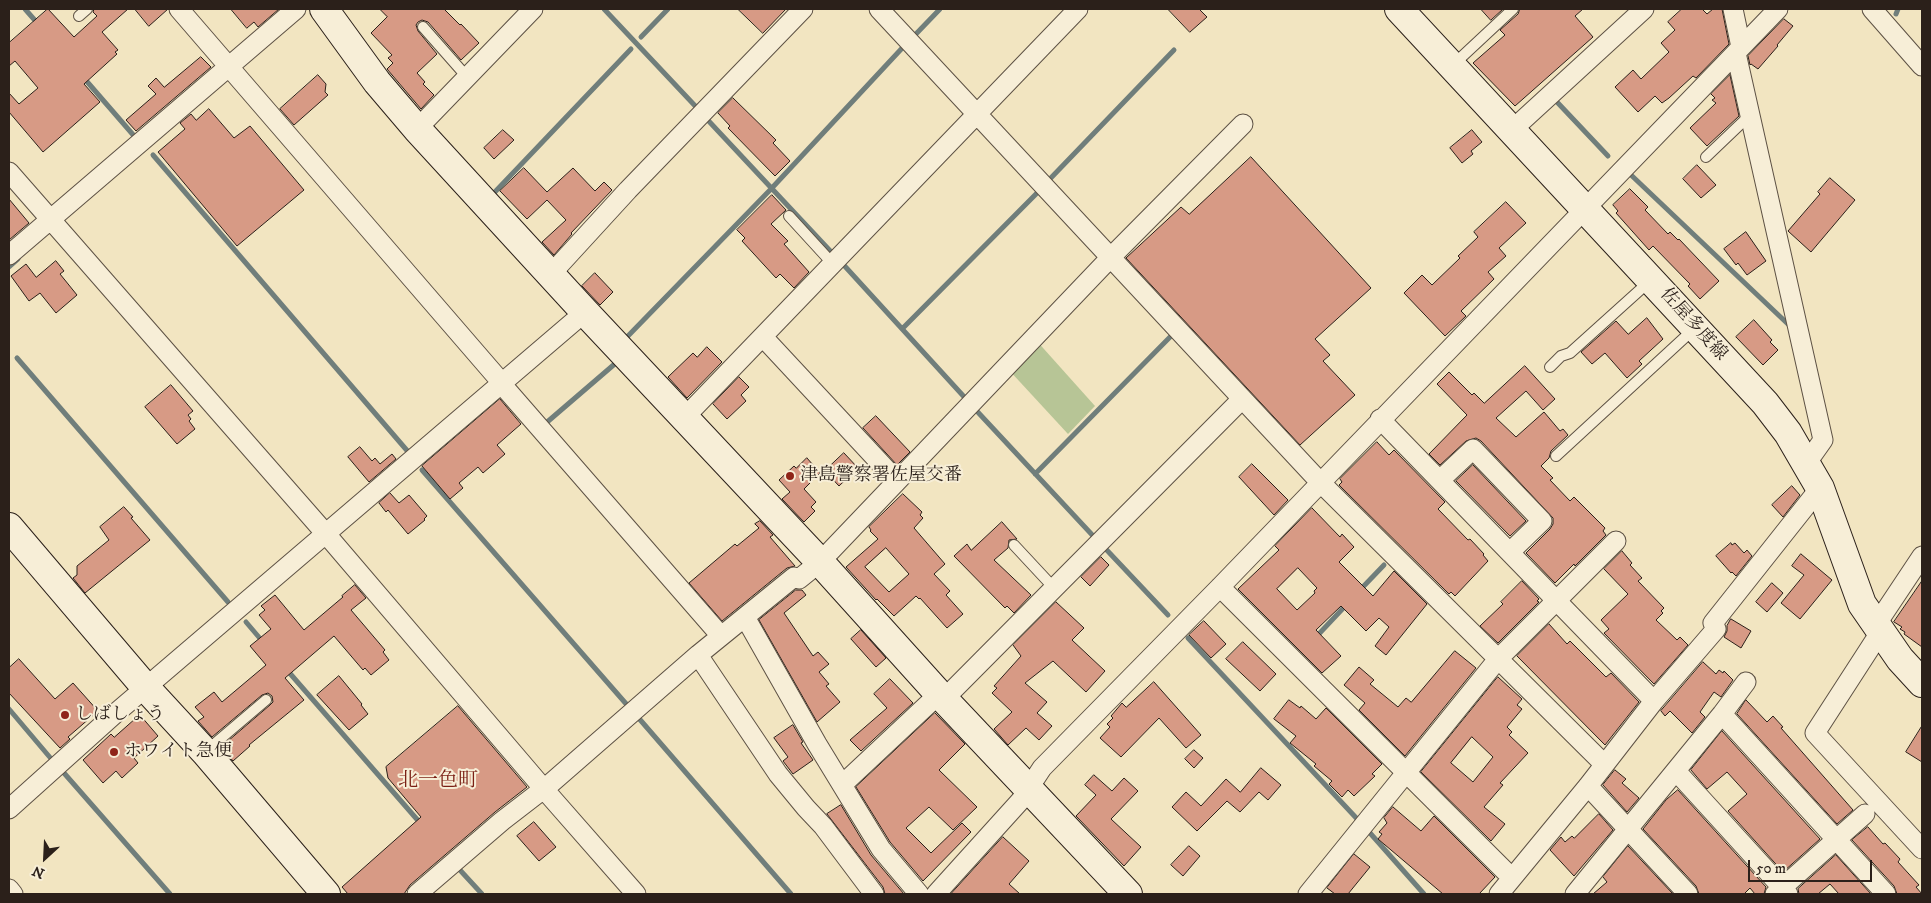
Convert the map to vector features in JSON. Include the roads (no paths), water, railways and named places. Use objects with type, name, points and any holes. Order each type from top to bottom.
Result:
[{"type":"street","points":[[179,9],[721,636]]},
{"type":"street","points":[[9,255],[234,71],[296,9]]},
{"type":"street","points":[[324,9],[377,82],[417,129],[585,312],[820,562],[941,696],[1128,894]]},
{"type":"street","points":[[417,129],[533,9]]},
{"type":"street","points":[[551,274],[803,9]]},
{"type":"street","points":[[879,9],[1319,482],[1604,764]]},
{"type":"street","points":[[685,418],[1078,9]]},
{"type":"street","name":"佐屋多度線","points":[[1399,9],[1765,403],[1788,433],[1820,488],[1862,604],[1900,659],[1922,683]]},
{"type":"street","points":[[1512,130],[1644,9]]},
{"type":"street","points":[[1733,9],[1738,50],[1750,115],[1823,440],[1806,464]]},
{"type":"street","points":[[936,894],[1022,800],[1042,768],[1220,587],[1319,482],[1778,9]]},
{"type":"street","points":[[1872,9],[1922,66]]},
{"type":"street","points":[[417,894],[502,821],[550,784],[721,636],[794,577],[799,579],[820,562],[1111,257],[1243,124]]},
{"type":"street","points":[[9,172],[326,534],[636,894]]},
{"type":"street","points":[[9,809],[146,688],[585,312]]},
{"type":"street","points":[[763,337],[897,481]]},
{"type":"street","points":[[844,784],[941,696],[1054,588],[1242,399]]},
{"type":"street","points":[[1380,419],[1654,701]]},
{"type":"street","points":[[1440,480],[1473,449],[1542,521],[1510,552]]},
{"type":"street","points":[[1499,894],[1588,786],[1654,701],[1716,629],[1713,623],[1820,488]]},
{"type":"street","points":[[9,527],[146,688],[205,752],[326,894]]},
{"type":"street","points":[[1308,894],[1498,659],[1616,542]]},
{"type":"street","points":[[1922,556],[1815,733],[1922,849]]},
{"type":"street","points":[[1220,587],[1512,878]]},
{"type":"street","points":[[745,617],[817,744],[844,784],[881,849],[919,894]]},
{"type":"street","points":[[698,655],[778,774],[823,826],[874,894]]},
{"type":"street","points":[[1581,892],[1628,829],[1746,682]]},
{"type":"street","points":[[1722,714],[1886,894]]},
{"type":"street","points":[[1676,771],[1782,892],[1836,839],[1865,814]]},
{"type":"street","points":[[1588,786],[1688,894]]},
{"type":"street","points":[[9,889],[14,894]]},
{"type":"lane","points":[[1452,65],[1513,9]]},
{"type":"lane","points":[[423,27],[468,77]]},
{"type":"lane","points":[[1706,157],[1750,115]]},
{"type":"lane","points":[[789,216],[832,264]]},
{"type":"lane","points":[[1550,367],[1561,356],[1570,353],[1651,279]]},
{"type":"lane","points":[[1556,456],[1695,328]]},
{"type":"lane","points":[[1014,545],[1054,588]]},
{"type":"lane","points":[[205,752],[266,700]]},
{"type":"waterway","points":[[25,9],[39,25]]},
{"type":"waterway","points":[[604,9],[699,110]]},
{"type":"waterway","points":[[641,37],[668,9]]},
{"type":"waterway","points":[[914,36],[940,9]]},
{"type":"waterway","points":[[1896,14],[1898,9]]},
{"type":"waterway","points":[[627,337],[771,189],[905,45]]},
{"type":"waterway","points":[[492,195],[631,49]]},
{"type":"waterway","points":[[1047,182],[1174,50]]},
{"type":"waterway","points":[[83,77],[135,137]]},
{"type":"waterway","points":[[1557,102],[1608,156]]},
{"type":"waterway","points":[[704,116],[834,255]]},
{"type":"waterway","points":[[153,155],[410,454]]},
{"type":"waterway","points":[[1630,174],[1790,326]]},
{"type":"waterway","points":[[902,329],[1040,190]]},
{"type":"waterway","points":[[9,267],[18,259]]},
{"type":"waterway","points":[[841,262],[967,400]]},
{"type":"waterway","points":[[1035,474],[1173,334]]},
{"type":"waterway","points":[[17,358],[228,602]]},
{"type":"waterway","points":[[546,423],[617,362]]},
{"type":"waterway","points":[[974,408],[1096,539]]},
{"type":"waterway","points":[[422,470],[628,706]]},
{"type":"waterway","points":[[1102,545],[1168,615]]},
{"type":"waterway","points":[[1360,590],[1384,565]]},
{"type":"waterway","points":[[1316,637],[1348,603]]},
{"type":"waterway","points":[[246,622],[263,642]]},
{"type":"waterway","points":[[1188,638],[1360,822]]},
{"type":"waterway","points":[[287,670],[421,824]]},
{"type":"waterway","points":[[9,709],[53,761]]},
{"type":"waterway","points":[[636,715],[791,894]]},
{"type":"waterway","points":[[64,773],[170,894]]},
{"type":"waterway","points":[[1370,833],[1424,894]]},
{"type":"waterway","points":[[459,869],[482,894]]},
{"type":"place","name":"津島警察署佐屋交番","points":[[790,476]]},
{"type":"place","name":"しばしょう","points":[[65,715]]},
{"type":"place","name":"ホワイト急便","points":[[114,752]]},
{"type":"district","name":"北一色町","points":[[438,782]]}]
